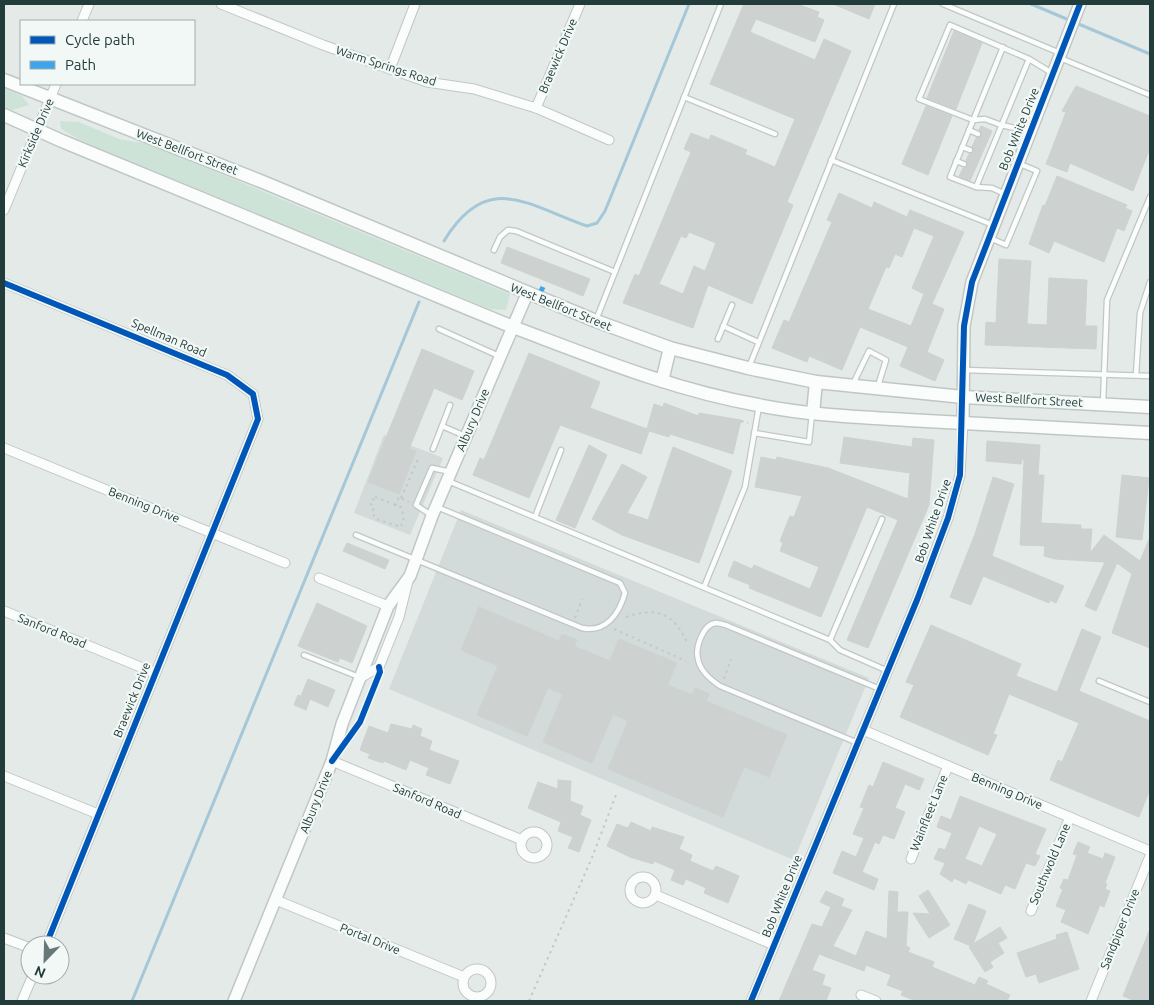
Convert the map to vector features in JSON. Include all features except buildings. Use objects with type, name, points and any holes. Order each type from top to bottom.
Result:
[{"type":"main road","name":"West Bellfort Street","points":[[4,80],[272,186],[425,249],[527,294],[670,348],[748,368],[816,382],[963,397],[1150,407]]},
{"type":"main road","points":[[4,114],[38,128],[62,141],[513,327],[662,381],[704,394],[758,406],[812,413],[963,424],[1150,433]]},
{"type":"main road","points":[[662,381],[670,348]]},
{"type":"main road","points":[[812,413],[816,382]]},
{"type":"street","points":[[82,20],[89,4]]},
{"type":"street","name":"Warm Springs Road","points":[[221,4],[323,45],[427,82],[474,89],[536,108],[609,140]]},
{"type":"street","points":[[390,69],[415,4]]},
{"type":"street","name":"Braewick Drive","points":[[536,108],[580,4]]},
{"type":"street","name":"Bob White Drive","points":[[751,1001],[888,671],[948,518],[960,475],[963,424],[964,326],[967,305],[977,266],[1006,194],[1016,162],[1054,74],[1079,5]]},
{"type":"street","name":"Kirkside Drive","points":[[4,210],[56,85]]},
{"type":"street","name":"Spellman Road","points":[[4,283],[227,375],[253,394],[258,418],[240,464]]},
{"type":"street","name":"Albury Drive","points":[[360,678],[378,667],[399,617],[410,576],[434,511],[527,294]]},
{"type":"street","name":"Benning Drive","points":[[4,448],[285,563]]},
{"type":"street","name":"Braewick Drive","points":[[50,935],[240,464]]},
{"type":"street","name":"Albury Drive","points":[[234,1001],[332,761],[342,724],[388,606],[410,576]]},
{"type":"street","points":[[319,578],[388,606]]},
{"type":"street","name":"Sanford Road","points":[[4,611],[155,674]]},
{"type":"street","name":"Benning Drive","points":[[863,730],[1150,852]]},
{"type":"street","name":"Sanford Road","points":[[332,761],[522,840]]},
{"type":"street","name":"Wainfleet Lane","points":[[910,859],[948,766]]},
{"type":"street","points":[[4,776],[98,814]]},
{"type":"street","name":"Southwold Lane","points":[[1031,911],[1070,817]]},
{"type":"street","name":"Sandpiper Drive","points":[[1091,1001],[1150,856]]},
{"type":"street","points":[[656,895],[774,945]]},
{"type":"street","name":"Portal Drive","points":[[276,900],[464,977]]},
{"type":"street","points":[[4,938],[20,944]]},
{"type":"street","points":[[22,1001],[29,985]]},
{"type":"street","points":[[861,995],[876,1001]]},
{"type":"lane","points":[[596,321],[722,4]]},
{"type":"lane","points":[[748,368],[894,4]]},
{"type":"lane","points":[[942,4],[1061,51],[1150,95]]},
{"type":"lane","points":[[1029,131],[1001,125],[985,119],[973,120],[919,98],[950,25],[1029,59],[1054,74]]},
{"type":"lane","points":[[1003,47],[950,177],[976,187],[992,188],[1006,194]]},
{"type":"lane","points":[[976,187],[1029,59]]},
{"type":"lane","points":[[684,98],[775,134]]},
{"type":"lane","points":[[969,130],[978,134]]},
{"type":"lane","points":[[989,138],[995,141]]},
{"type":"lane","points":[[962,147],[970,150]]},
{"type":"lane","points":[[982,155],[988,158]]},
{"type":"lane","points":[[832,160],[993,225]]},
{"type":"lane","points":[[956,161],[964,164]]},
{"type":"lane","points":[[988,238],[1006,245],[1037,171],[1016,162]]},
{"type":"lane","points":[[976,169],[982,172]]},
{"type":"lane","points":[[1103,405],[1103,374],[1109,291],[1150,196]]},
{"type":"lane","points":[[494,250],[508,230],[516,231],[616,272]]},
{"type":"lane","points":[[1136,375],[1140,313],[1150,282]]},
{"type":"lane","points":[[718,339],[732,305]]},
{"type":"lane","points":[[724,326],[758,342]]},
{"type":"lane","points":[[439,329],[500,356]]},
{"type":"lane","points":[[852,386],[869,351],[886,360],[878,388]]},
{"type":"lane","points":[[964,370],[1150,376]]},
{"type":"lane","points":[[433,449],[450,406]]},
{"type":"lane","points":[[704,587],[745,488],[758,406]]},
{"type":"lane","points":[[754,433],[810,442],[812,413]]},
{"type":"lane","points":[[442,426],[466,436]]},
{"type":"lane","points":[[535,517],[561,450]]},
{"type":"lane","points":[[356,534],[571,625],[592,630],[603,627],[610,621],[625,593],[620,583],[416,505],[432,468],[535,517],[830,640],[840,650],[888,671]]},
{"type":"lane","points":[[830,640],[882,519]]},
{"type":"lane","points":[[858,743],[720,686],[710,679],[698,660],[698,649],[707,627],[716,623],[880,689]]},
{"type":"lane","points":[[304,655],[360,678]]},
{"type":"lane","points":[[1099,681],[1150,702]]},
{"type":"path","points":[[395,506],[399,498],[401,498],[419,457]]},
{"type":"path","points":[[377,498],[395,506],[401,507],[404,518],[403,523],[398,528],[376,518],[372,512],[374,508],[370,503],[377,498]]},
{"type":"path","points":[[401,498],[416,505]]},
{"type":"path","points":[[576,614],[582,599]]},
{"type":"path","points":[[626,617],[649,611],[658,612],[678,625],[687,642]]},
{"type":"path","points":[[614,629],[686,661]]},
{"type":"path","points":[[725,675],[732,660]]},
{"type":"path","points":[[529,1001],[591,860],[616,795]]},
{"type":"shaded area","points":[[384,435],[443,458],[410,535],[354,513]]},
{"type":"shaded area","points":[[461,510],[869,678],[794,860],[389,689]]},
{"type":"green space","points":[[4,88],[22,96],[29,105],[12,110],[4,107]]},
{"type":"green space","points":[[60,121],[79,122],[119,139],[149,144],[510,294],[506,310],[490,309],[82,141],[61,129]]},
{"type":"waterway","points":[[444,241],[460,219],[476,206],[492,200],[509,199],[527,203],[587,226],[597,223],[605,211],[689,4]]},
{"type":"waterway","points":[[1031,4],[1150,54]]},
{"type":"waterway","points":[[132,1001],[419,302]]},
{"type":"marked path","points":[[541,291],[543,287]]},
{"type":"cycle path","points":[[751,1001],[917,600],[948,518],[960,475],[964,326],[972,282],[1080,4]]},
{"type":"cycle path","points":[[4,283],[227,375],[253,394],[258,419],[50,935]]},
{"type":"cycle path","points":[[332,761],[360,722],[380,672],[379,667]]}]
